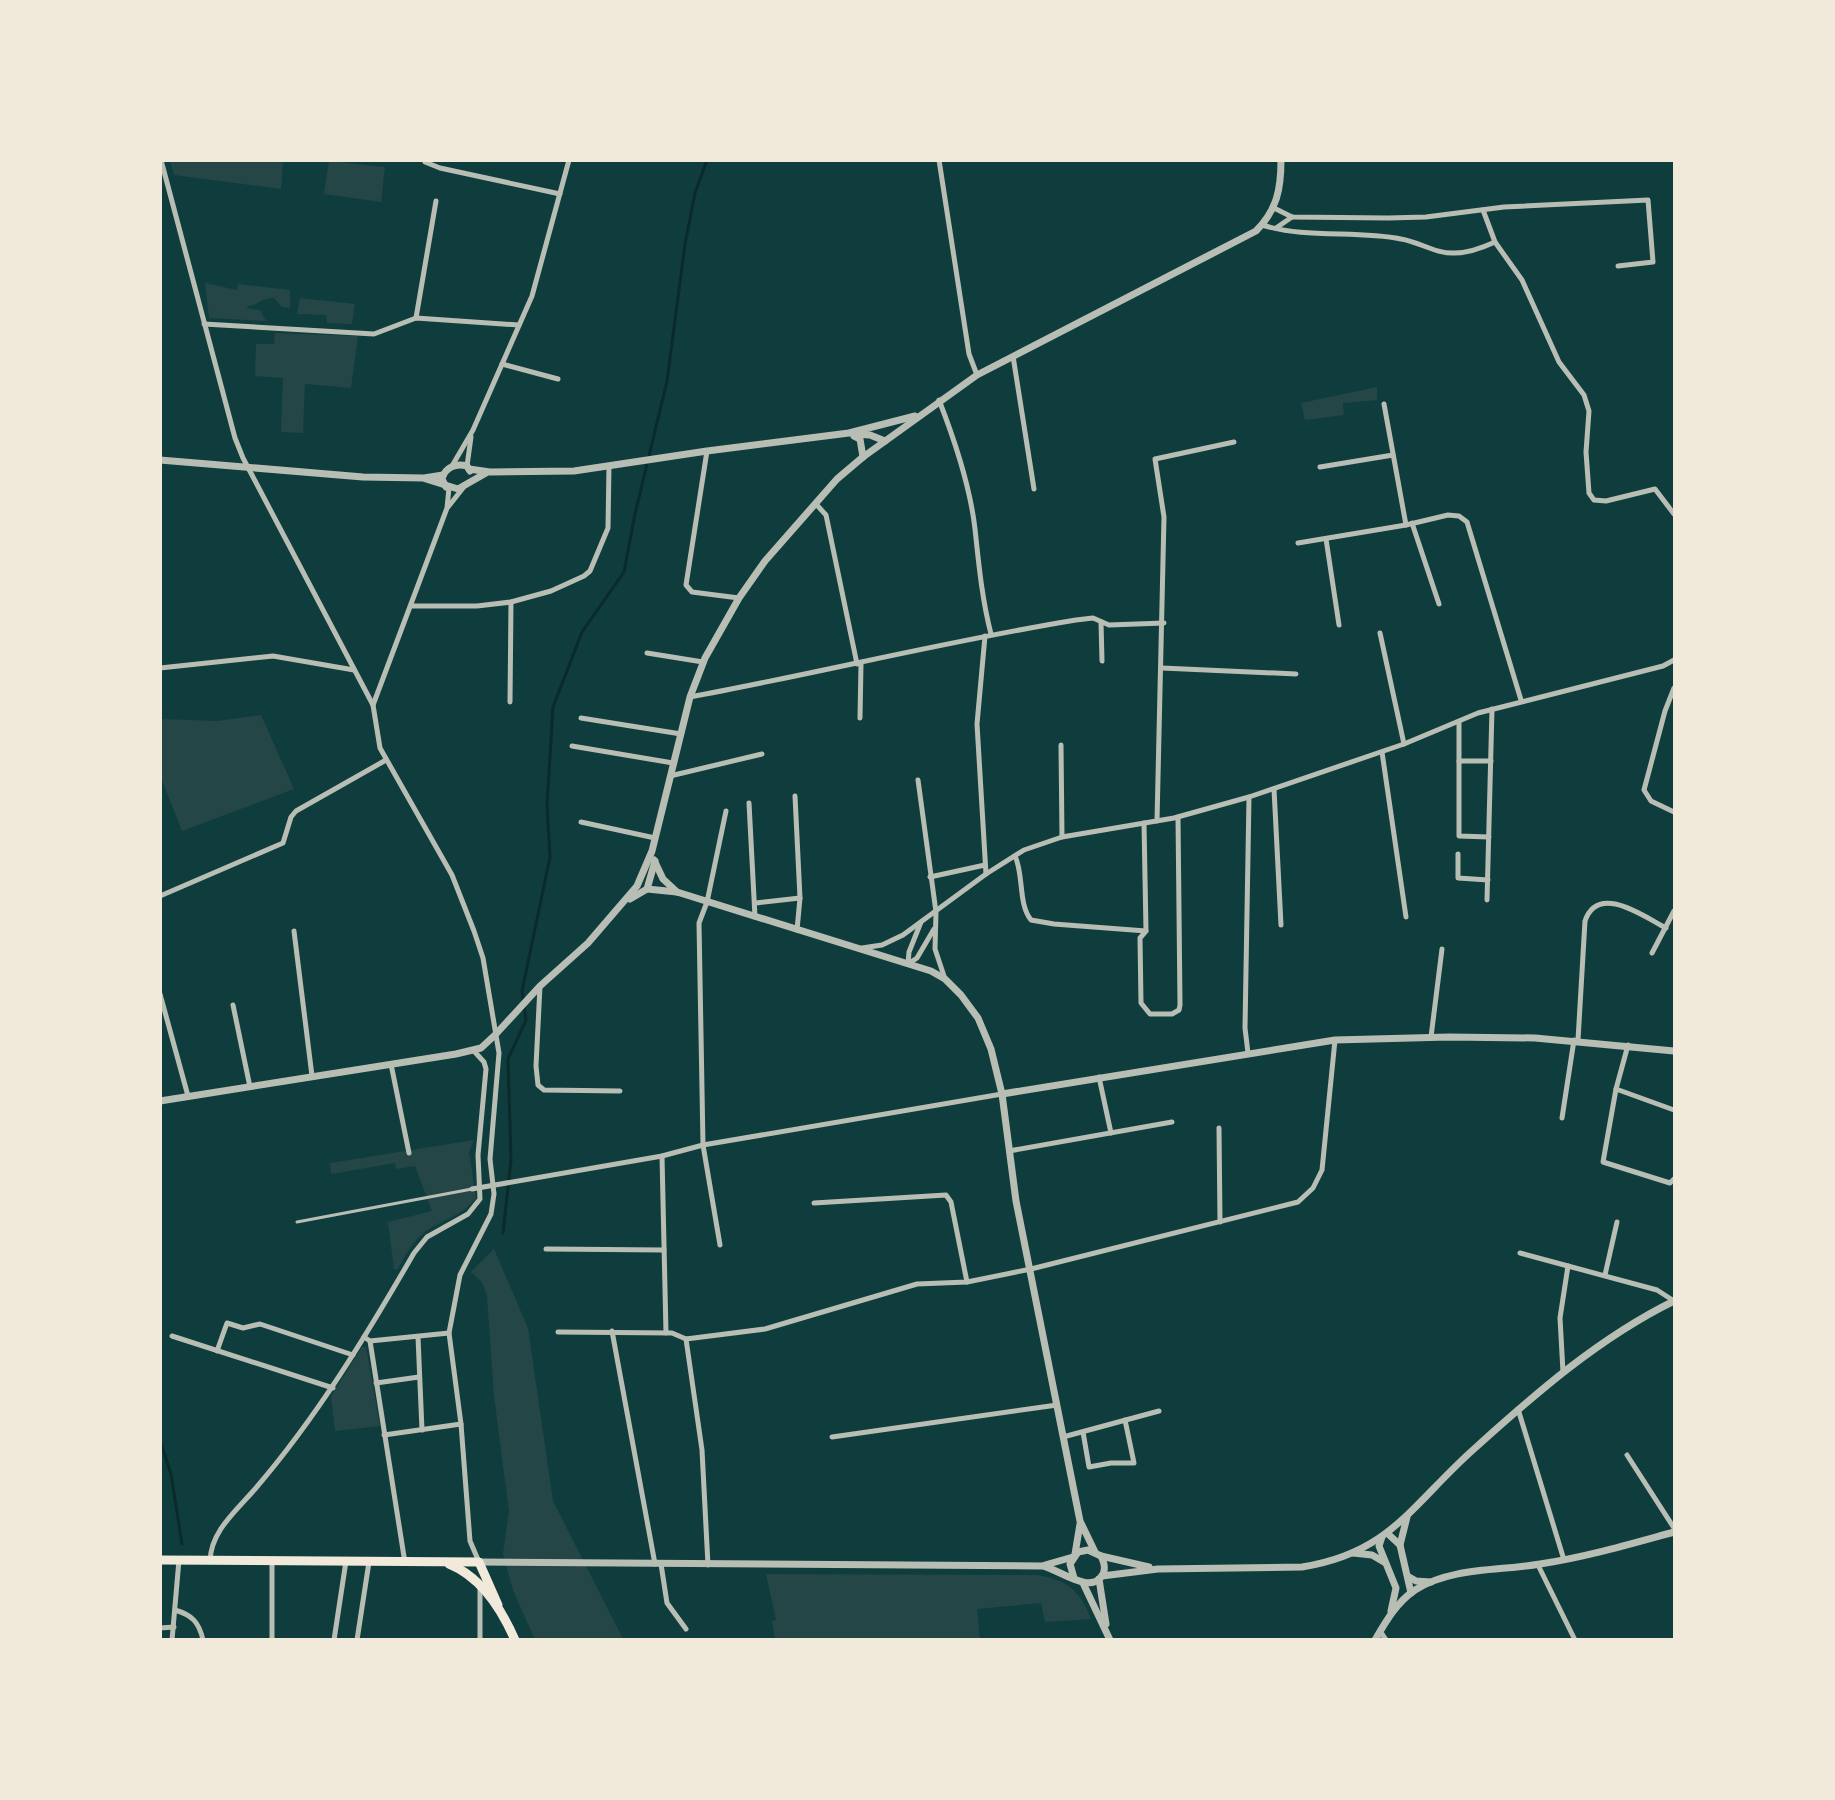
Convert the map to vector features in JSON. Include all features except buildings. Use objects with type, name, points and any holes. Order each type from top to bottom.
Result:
[{"type":"main road","points":[[160,1560],[479,1562],[515,1640]]},
{"type":"main road","points":[[446,1563],[468,1575],[498,1605]]},
{"type":"street","points":[[161,160],[235,438],[373,705],[380,748],[452,875],[483,958],[499,1053],[490,1159],[494,1194],[492,1214],[460,1275],[449,1333],[461,1424],[470,1541],[479,1562],[1043,1566],[1085,1550],[1158,1569]]},
{"type":"street","points":[[160,460],[249,469],[424,478],[443,475],[452,466],[473,430],[531,296],[569,160]]},
{"type":"street","points":[[939,160],[969,354],[977,375]]},
{"type":"street","points":[[160,1101],[481,1048],[540,986],[588,943],[625,902],[644,874],[652,851],[690,698],[703,662],[739,598],[765,561],[815,503],[862,457],[977,375],[1246,238],[1262,225],[1280,195],[1281,160]]},
{"type":"street","points":[[424,162],[440,168],[560,194]]},
{"type":"street","points":[[1274,208],[1292,217],[1426,217],[1483,210],[1648,200],[1653,262],[1618,266]]},
{"type":"street","points":[[416,318],[436,201]]},
{"type":"street","points":[[1483,210],[1495,242],[1522,280],[1559,362],[1584,395],[1589,411],[1586,452],[1589,493],[1594,500],[1606,501],[1628,493],[1655,489],[1674,514]]},
{"type":"street","points":[[1275,229],[1292,217]]},
{"type":"street","points":[[1262,225],[1275,229],[1403,239],[1436,251],[1456,254],[1477,250],[1495,242]]},
{"type":"street","points":[[204,324],[374,334],[416,318],[519,325]]},
{"type":"street","points":[[1013,356],[1034,489]]},
{"type":"street","points":[[502,364],[558,379]]},
{"type":"street","points":[[939,400],[954,438],[966,486],[975,528],[982,599],[992,634]]},
{"type":"street","points":[[1384,404],[1409,524],[1440,604]]},
{"type":"street","points":[[452,466],[490,472],[574,471],[849,433],[920,414]]},
{"type":"street","points":[[876,425],[885,434],[885,441]]},
{"type":"street","points":[[447,508],[467,484],[471,475],[468,467],[473,430]]},
{"type":"street","points":[[849,433],[870,435],[885,441]]},
{"type":"street","points":[[849,433],[861,439],[862,457]]},
{"type":"street","points":[[1157,821],[1164,623],[1164,517],[1155,459],[1233,442]]},
{"type":"street","points":[[707,451],[686,585],[692,592],[739,598]]},
{"type":"street","points":[[1320,467],[1393,455]]},
{"type":"street","points":[[411,606],[477,606],[511,602],[570,584],[590,571],[608,528],[609,466]]},
{"type":"street","points":[[424,478],[448,488],[467,484],[490,472]]},
{"type":"street","points":[[373,705],[447,508],[448,488],[443,483],[443,475]]},
{"type":"street","points":[[815,503],[826,515],[859,664],[860,718]]},
{"type":"street","points":[[1298,543],[1448,515],[1459,516],[1467,522],[1521,700]]},
{"type":"street","points":[[1326,538],[1340,625]]},
{"type":"street","points":[[510,702],[511,602]]},
{"type":"street","points":[[690,698],[992,634],[1076,620],[1093,618],[1109,625],[1164,623]]},
{"type":"street","points":[[1101,622],[1102,661]]},
{"type":"street","points":[[1380,633],[1404,744]]},
{"type":"street","points":[[985,636],[977,724],[986,874]]},
{"type":"street","points":[[647,653],[703,662]]},
{"type":"street","points":[[160,668],[273,656],[354,670]]},
{"type":"street","points":[[857,948],[882,945],[936,912],[986,874],[1015,856],[1062,837],[1178,817],[1248,797],[1382,752],[1492,709],[1663,666],[1674,660]]},
{"type":"street","points":[[1162,668],[1296,674]]},
{"type":"street","points":[[1674,688],[1665,711],[1644,790],[1651,801],[1674,812]]},
{"type":"street","points":[[1488,900],[1492,709]]},
{"type":"street","points":[[581,718],[681,734]]},
{"type":"street","points":[[1459,722],[1459,836],[1489,837]]},
{"type":"street","points":[[1061,745],[1062,837]]},
{"type":"street","points":[[572,746],[673,764]]},
{"type":"street","points":[[1382,752],[1406,917]]},
{"type":"street","points":[[670,776],[762,754]]},
{"type":"street","points":[[160,896],[283,843],[291,817],[296,811],[386,760]]},
{"type":"street","points":[[1459,760],[1491,761]]},
{"type":"street","points":[[918,780],[936,912],[934,929],[938,961],[945,979],[978,1018],[991,1049],[1002,1094],[1016,1201],[1080,1521],[1104,1566],[1100,1578],[1110,1640]]},
{"type":"street","points":[[1274,789],[1281,925]]},
{"type":"street","points":[[795,796],[800,898],[797,930]]},
{"type":"street","points":[[1248,797],[1245,1028],[1248,1053]]},
{"type":"street","points":[[749,803],[755,917]]},
{"type":"street","points":[[720,1245],[703,1145],[699,923],[707,902],[726,811]]},
{"type":"street","points":[[1144,823],[1146,931],[1140,938],[1141,1003],[1150,1014],[1176,1013],[1180,1005],[1178,817]]},
{"type":"street","points":[[581,822],[655,838]]},
{"type":"street","points":[[652,851],[663,879],[677,892]]},
{"type":"street","points":[[1458,854],[1458,878],[1488,880]]},
{"type":"street","points":[[1015,856],[1021,869],[1026,911],[1031,920],[1146,931]]},
{"type":"street","points":[[647,889],[655,861]]},
{"type":"street","points":[[930,877],[985,865]]},
{"type":"street","points":[[644,874],[647,889]]},
{"type":"street","points":[[625,902],[647,889],[677,892],[909,964],[945,979]]},
{"type":"street","points":[[756,903],[800,898]]},
{"type":"street","points":[[1562,1118],[1576,1040],[1585,921],[1588,912],[1593,906],[1621,904],[1666,927]]},
{"type":"street","points":[[1652,953],[1674,911]]},
{"type":"street","points":[[909,964],[909,952],[921,922]]},
{"type":"street","points":[[909,964],[917,958],[934,929]]},
{"type":"street","points":[[294,931],[312,1076]]},
{"type":"street","points":[[1431,1037],[1442,949]]},
{"type":"street","points":[[540,986],[536,1066],[538,1086],[544,1090],[620,1091]]},
{"type":"street","points":[[160,994],[188,1096]]},
{"type":"street","points":[[233,1005],[250,1087]]},
{"type":"street","points":[[472,1189],[662,1156],[703,1145],[1099,1077],[1335,1040],[1431,1037],[1576,1040],[1674,1051]]},
{"type":"street","points":[[558,1332],[666,1333],[686,1339],[765,1329],[917,1284],[967,1282],[1031,1269],[1298,1202],[1313,1188],[1322,1170],[1335,1040]]},
{"type":"street","points":[[1628,1045],[1616,1089],[1603,1162],[1670,1183],[1674,1179]]},
{"type":"street","points":[[210,1561],[215,1536],[267,1475],[333,1388],[353,1355],[367,1339],[420,1245],[427,1237],[468,1214],[480,1199],[478,1155],[486,1076],[484,1062],[473,1050]]},
{"type":"street","points":[[391,1064],[409,1153]]},
{"type":"street","points":[[1099,1077],[1111,1133]]},
{"type":"street","points":[[1616,1089],[1674,1110]]},
{"type":"street","points":[[1010,1151],[1172,1122]]},
{"type":"street","points":[[1219,1128],[1220,1222]]},
{"type":"street","points":[[662,1156],[666,1333]]},
{"type":"street","points":[[814,1203],[946,1195],[951,1202],[967,1282]]},
{"type":"street","points":[[1605,1275],[1617,1222]]},
{"type":"street","points":[[546,1249],[664,1250]]},
{"type":"street","points":[[1043,1566],[1090,1584],[1100,1578],[1158,1569],[1302,1567],[1321,1564],[1353,1553],[1384,1535],[1407,1517],[1470,1452],[1563,1372],[1631,1324],[1674,1301],[1657,1290],[1520,1253]]},
{"type":"street","points":[[1563,1372],[1560,1318],[1568,1266]]},
{"type":"street","points":[[217,1351],[227,1323],[243,1328],[260,1324],[353,1355]]},
{"type":"street","points":[[612,1331],[667,1603],[686,1629]]},
{"type":"street","points":[[367,1339],[449,1333]]},
{"type":"street","points":[[172,1336],[333,1388]]},
{"type":"street","points":[[418,1337],[422,1430]]},
{"type":"street","points":[[367,1339],[405,1563]]},
{"type":"street","points":[[686,1339],[702,1450],[708,1565]]},
{"type":"street","points":[[376,1383],[419,1377]]},
{"type":"street","points":[[832,1437],[1057,1405]]},
{"type":"street","points":[[1518,1409],[1564,1560]]},
{"type":"street","points":[[1063,1437],[1159,1411]]},
{"type":"street","points":[[1083,1432],[1089,1467],[1111,1462],[1134,1463],[1125,1420]]},
{"type":"street","points":[[384,1435],[461,1424]]},
{"type":"street","points":[[1375,1640],[1390,1614],[1408,1596],[1434,1582],[1461,1573],[1564,1560],[1674,1530],[1627,1455]]},
{"type":"street","points":[[1407,1517],[1400,1545],[1409,1577],[1408,1596]]},
{"type":"street","points":[[1074,1578],[1070,1568],[1080,1521]]},
{"type":"street","points":[[1384,1535],[1400,1545]]},
{"type":"street","points":[[1384,1535],[1379,1546],[1384,1563],[1396,1588],[1408,1596]]},
{"type":"street","points":[[1353,1553],[1372,1555],[1384,1563]]},
{"type":"street","points":[[172,1640],[179,1560]]},
{"type":"street","points":[[272,1561],[272,1640]]},
{"type":"street","points":[[334,1640],[346,1562]]},
{"type":"street","points":[[357,1640],[369,1562]]},
{"type":"street","points":[[1538,1565],[1575,1640]]},
{"type":"street","points":[[1409,1577],[1416,1581],[1434,1582]]},
{"type":"street","points":[[1083,1583],[1106,1626]]},
{"type":"street","points":[[480,1588],[480,1640]]},
{"type":"street","points":[[1390,1614],[1396,1588]]},
{"type":"street","points":[[175,1610],[194,1619],[200,1627],[203,1640]]},
{"type":"street","points":[[160,1628],[174,1627]]},
{"type":"street","points":[[1380,1631],[1386,1640]]},
{"type":"lane","points":[[297,1222],[472,1189]]},
{"type":"shaded area","points":[[170,161],[283,161],[281,189],[174,175]]},
{"type":"shaded area","points":[[329,161],[385,167],[381,202],[324,194]]},
{"type":"shaded area","points":[[205,283],[237,290],[238,284],[290,290],[290,308],[282,307],[274,298],[270,298],[247,306],[247,308],[260,310],[266,321],[209,318]]},
{"type":"shaded area","points":[[300,298],[355,304],[352,324],[327,323],[326,315],[297,314]]},
{"type":"shaded area","points":[[275,333],[358,336],[351,388],[305,384],[303,433],[281,432],[283,378],[255,376],[256,344],[274,344]]},
{"type":"shaded area","points":[[1377,387],[1377,400],[1343,403],[1344,415],[1305,420],[1301,403]]},
{"type":"shaded area","points":[[261,715],[294,789],[182,831],[161,778],[161,719],[217,721]]},
{"type":"shaded area","points":[[474,1140],[469,1152],[476,1198],[465,1209],[421,1236],[398,1269],[394,1269],[388,1222],[432,1211],[415,1166],[396,1169],[395,1163],[331,1174],[330,1163]]},
{"type":"shaded area","points":[[494,1249],[528,1328],[553,1501],[623,1639],[535,1640],[513,1590],[503,1554],[509,1511],[494,1396],[487,1296],[482,1282],[471,1272]]},
{"type":"shaded area","points":[[362,1347],[366,1347],[380,1426],[335,1431],[331,1396]]},
{"type":"shaded area","points":[[766,1574],[1037,1575],[1057,1580],[1071,1588],[1082,1601],[1091,1619],[1045,1622],[1041,1603],[977,1609],[980,1639],[775,1639],[772,1621],[776,1620]]},
{"type":"waterway","points":[[503,1233],[511,1160],[508,1059],[526,1020],[522,991],[550,857],[547,805],[553,707],[582,632],[624,572],[635,514],[667,381],[685,244],[695,193],[707,160]]},
{"type":"waterway","points":[[160,1441],[171,1474],[182,1544]]}]
